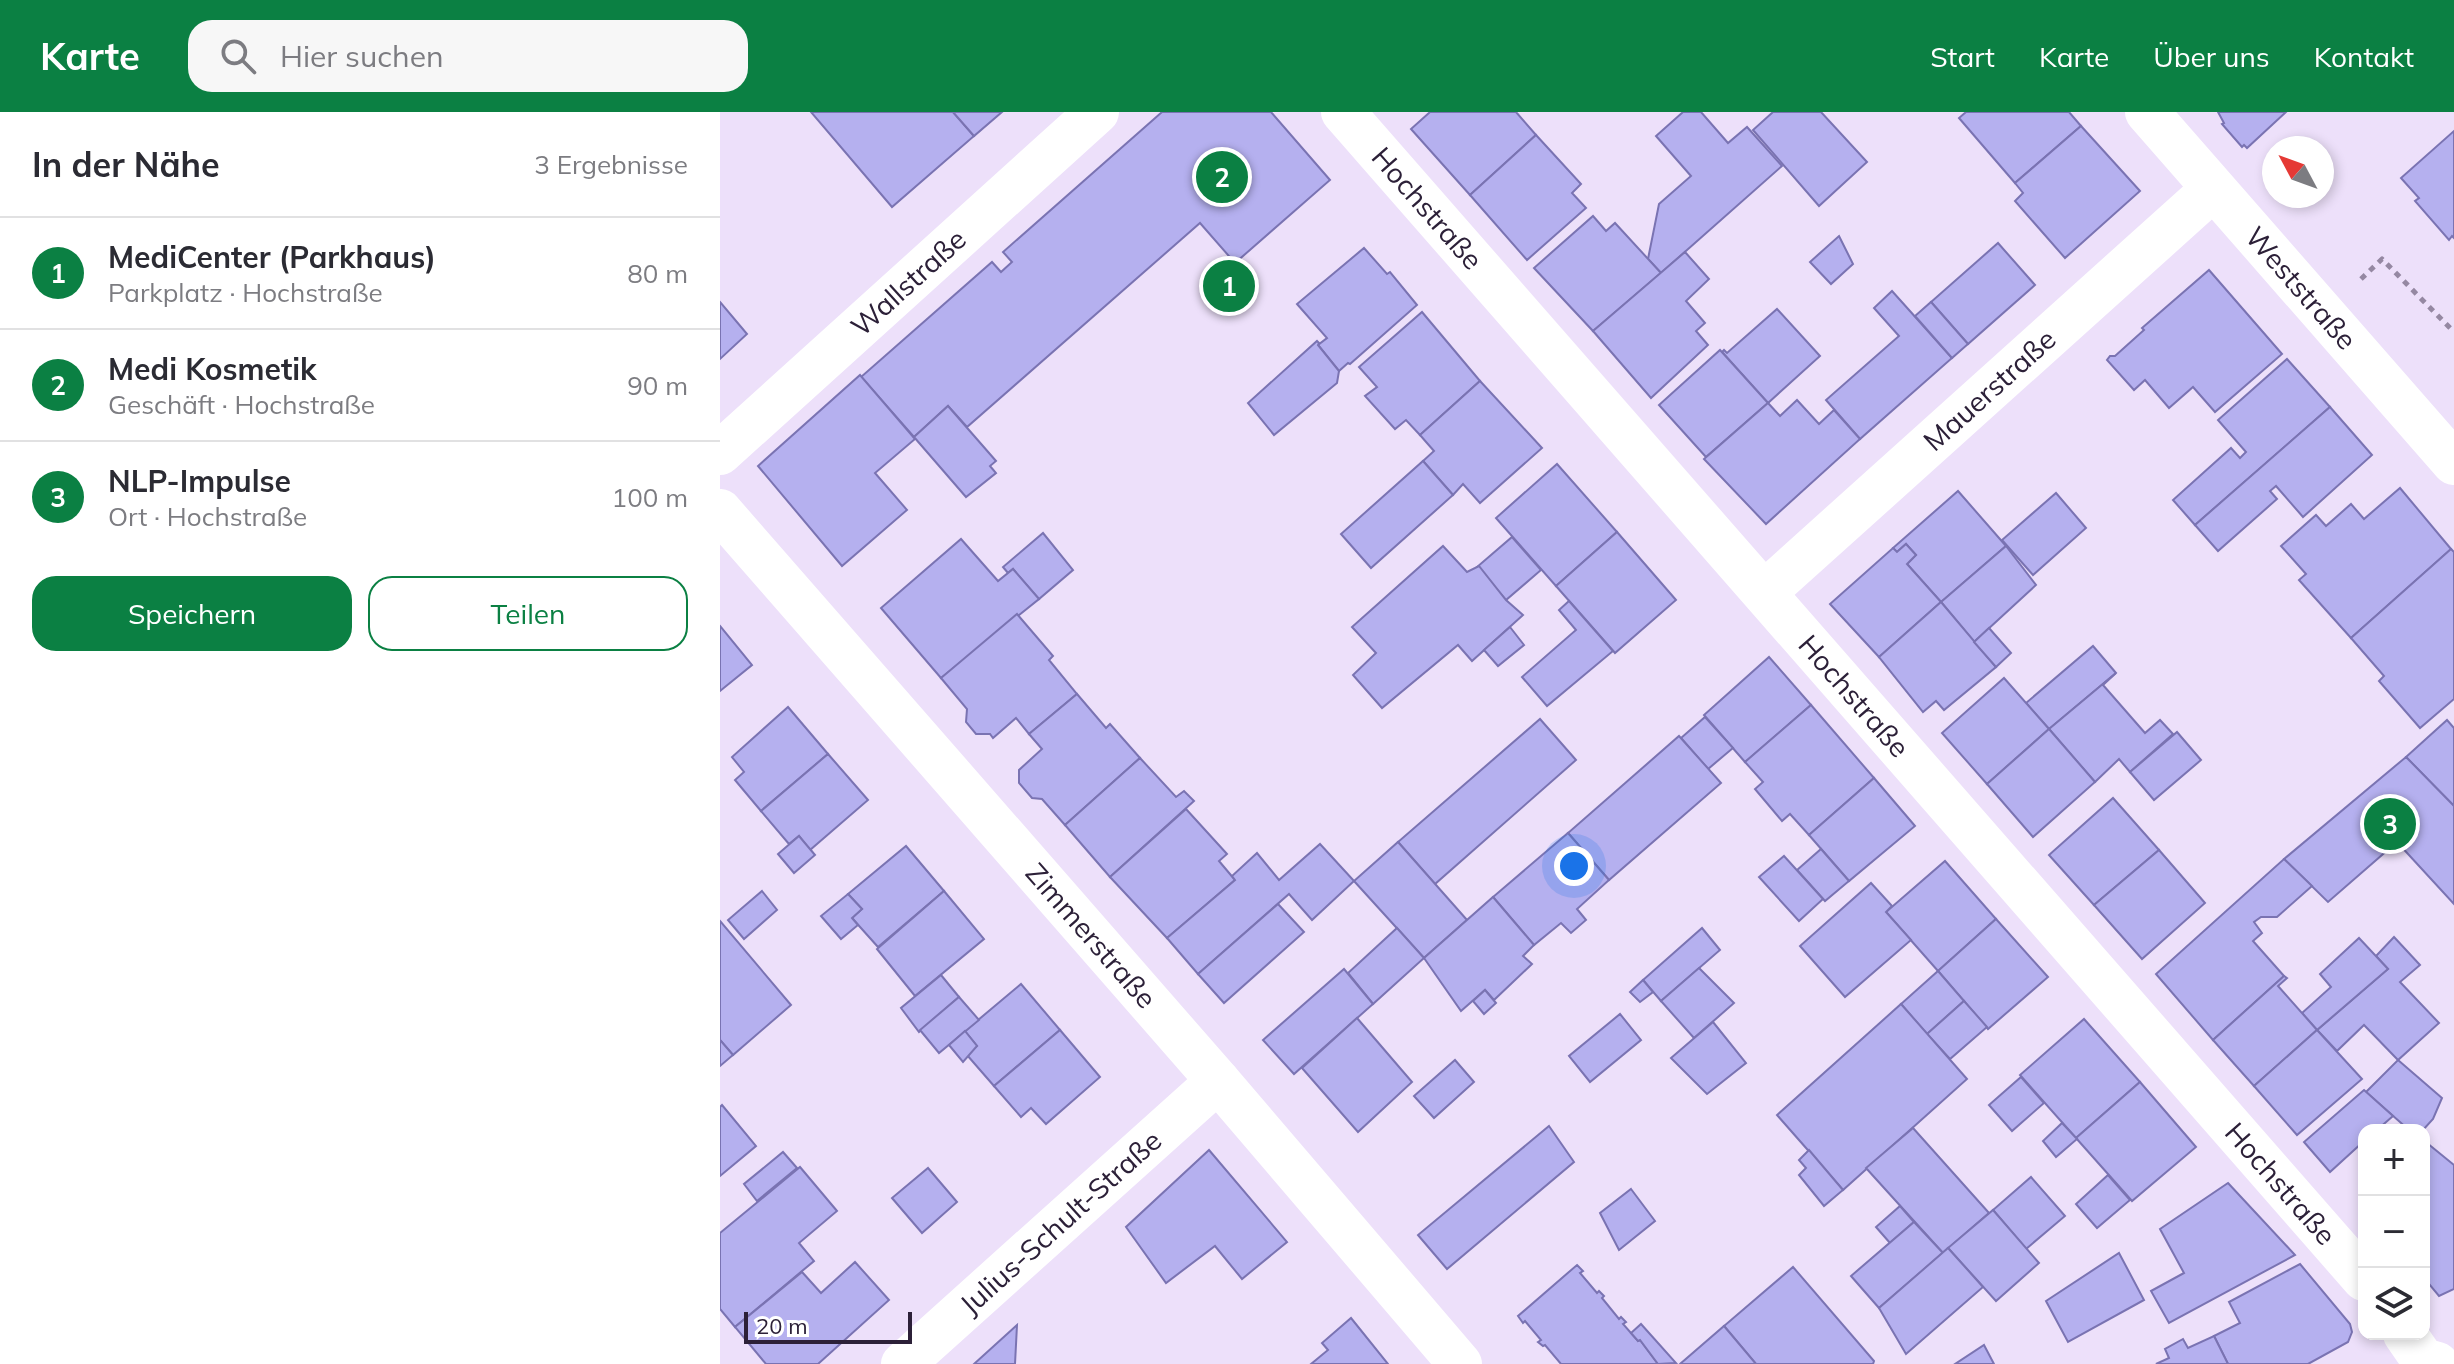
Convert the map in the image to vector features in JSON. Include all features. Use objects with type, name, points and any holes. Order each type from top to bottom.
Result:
[{"type":"street","name":"Wallstraße","points":[[720,453],[1097,112]]},
{"type":"street","name":"Hochstraße","points":[[1343,112],[2358,1272]]},
{"type":"street","name":"Weststraße","points":[[2147,112],[2454,463]]},
{"type":"street","name":"Mauerstraße","points":[[1765,592],[2213,189]]},
{"type":"street","name":"Zimmerstraße","points":[[720,511],[1218,1081],[1460,1364]]},
{"type":"street","name":"Julius-Schult-Straße","points":[[903,1364],[1218,1081]]},
{"type":"street","points":[[2409,1340],[2423,1360],[2437,1364]]},
{"type":"path","points":[[2324,313],[2382,259],[2454,332]]},
{"type":"building","points":[[811,112],[953,112],[974,136],[892,207]]},
{"type":"building","points":[[953,112],[1002,112],[974,136]]},
{"type":"building","points":[[1162,112],[1271,112],[1330,180],[1235,263],[1200,223],[967,427],[948,406],[914,437],[861,377],[992,262],[1001,272],[1012,262],[1003,252]]},
{"type":"building","points":[[1430,112],[1516,112],[1536,135],[1470,195],[1411,129]]},
{"type":"building","points":[[1683,112],[1701,112],[1728,143],[1747,127],[1782,166],[1661,273],[1648,259],[1659,204],[1691,176],[1656,136]]},
{"type":"building","points":[[1773,112],[1821,112],[1867,162],[1819,206],[1753,130]]},
{"type":"building","points":[[1966,112],[2069,112],[2081,126],[2015,183],[1959,118]]},
{"type":"building","points":[[2218,112],[2286,112],[2247,148],[2242,147],[2222,124]]},
{"type":"building","points":[[2081,126],[2140,191],[2065,258],[2015,201],[2023,193],[2015,183]]},
{"type":"building","points":[[2454,131],[2454,238],[2452,236],[2449,240],[2415,201],[2419,198],[2401,178]]},
{"type":"building","points":[[1536,135],[1581,184],[1572,193],[1586,208],[1527,260],[1470,195]]},
{"type":"building","points":[[1593,216],[1606,231],[1615,223],[1661,273],[1593,331],[1534,268]]},
{"type":"building","points":[[1839,236],[1853,264],[1831,284],[1810,262]]},
{"type":"building","points":[[1998,243],[2035,285],[1968,344],[1931,302]]},
{"type":"building","points":[[1364,248],[1387,274],[1390,272],[1417,305],[1339,371],[1318,345],[1327,338],[1297,304]]},
{"type":"building","points":[[1685,252],[1709,279],[1686,301],[1705,323],[1696,331],[1708,345],[1651,398],[1593,331]]},
{"type":"building","points":[[2209,270],[2282,354],[2215,412],[2193,387],[2169,408],[2145,380],[2134,390],[2107,360]]},
{"type":"building","points":[[1892,291],[1952,358],[1860,439],[1826,400],[1899,336],[1874,308]]},
{"type":"building","points":[[720,302],[747,334],[720,359]]},
{"type":"building","points":[[1931,302],[1968,344],[1952,358],[1915,316]]},
{"type":"building","points":[[1777,309],[1820,356],[1768,403],[1722,352],[1727,353]]},
{"type":"building","points":[[1422,312],[1480,381],[1420,435],[1406,420],[1395,429],[1365,396],[1377,387],[1359,367]]},
{"type":"building","points":[[1317,341],[1339,371],[1337,383],[1274,435],[1248,403]]},
{"type":"building","points":[[1720,350],[1768,403],[1706,457],[1659,405]]},
{"type":"building","points":[[2287,359],[2330,407],[2195,525],[2173,500],[2231,448],[2240,458],[2246,452],[2218,420]]},
{"type":"building","points":[[860,375],[915,439],[875,473],[907,510],[842,566],[758,466]]},
{"type":"building","points":[[1480,381],[1542,448],[1480,503],[1463,484],[1453,495],[1423,461],[1434,451],[1420,435]]},
{"type":"building","points":[[1797,400],[1819,424],[1834,410],[1860,439],[1766,524],[1704,459],[1768,403],[1780,416]]},
{"type":"building","points":[[948,406],[996,461],[990,466],[996,473],[966,497],[914,437]]},
{"type":"building","points":[[2330,407],[2372,455],[2303,517],[2276,486],[2270,491],[2277,499],[2218,551],[2195,525]]},
{"type":"building","points":[[1423,461],[1453,495],[1371,568],[1341,534]]},
{"type":"building","points":[[1557,464],[1617,532],[1556,586],[1496,518]]},
{"type":"building","points":[[2400,488],[2451,549],[2351,638],[2299,580],[2306,574],[2281,546],[2316,515],[2326,526],[2351,504],[2364,519]]},
{"type":"building","points":[[1958,491],[2006,546],[1941,602],[1907,564],[1916,555],[1906,544],[1897,552],[1893,548]]},
{"type":"building","points":[[2056,493],[2086,528],[2033,575],[2002,540]]},
{"type":"building","points":[[1617,532],[1676,600],[1615,653],[1556,586]]},
{"type":"building","points":[[1043,533],[1073,570],[1039,599],[1013,569],[1008,573],[1003,567]]},
{"type":"building","points":[[1512,537],[1541,570],[1506,600],[1477,567]]},
{"type":"building","points":[[961,539],[998,581],[1013,569],[1039,599],[941,678],[881,608]]},
{"type":"building","points":[[1906,544],[1916,555],[1907,564],[1941,602],[1879,657],[1830,604],[1893,548],[1897,552]]},
{"type":"building","points":[[1443,546],[1467,572],[1479,566],[1506,600],[1523,615],[1472,661],[1458,645],[1382,708],[1353,675],[1376,653],[1352,627]]},
{"type":"building","points":[[2006,546],[2036,585],[1974,642],[1941,602]]},
{"type":"building","points":[[2451,549],[2454,552],[2454,699],[2420,728],[2379,681],[2384,676],[2351,638]]},
{"type":"building","points":[[1569,601],[1613,651],[1547,706],[1522,677],[1576,630],[1559,610]]},
{"type":"building","points":[[1941,602],[1996,667],[1944,710],[1936,701],[1923,712],[1879,657]]},
{"type":"building","points":[[1017,614],[1053,656],[1049,660],[1077,694],[1029,734],[1016,718],[993,738],[990,734],[976,734],[966,722],[967,709],[941,678]]},
{"type":"building","points":[[720,626],[752,665],[720,691]]},
{"type":"building","points":[[1510,627],[1524,645],[1498,666],[1484,650]]},
{"type":"building","points":[[1989,628],[2011,653],[1996,667],[1974,642]]},
{"type":"building","points":[[2093,646],[2116,673],[2049,729],[2026,703]]},
{"type":"building","points":[[1769,657],[1811,705],[1745,762],[1704,715]]},
{"type":"building","points":[[2116,673],[2103,685],[2145,733],[2160,720],[2173,734],[2130,772],[2119,759],[2095,782],[2049,729]]},
{"type":"building","points":[[2004,678],[2049,729],[1987,784],[1942,733]]},
{"type":"building","points":[[1077,694],[1106,728],[1110,724],[1140,758],[1065,825],[1042,799],[1032,798],[1019,783],[1019,770],[1042,749],[1029,734]]},
{"type":"building","points":[[1811,705],[1874,778],[1809,835],[1790,814],[1782,821],[1755,789],[1763,782],[1745,762]]},
{"type":"building","points":[[788,707],[828,754],[761,811],[735,780],[744,772],[732,757]]},
{"type":"building","points":[[1705,717],[1733,748],[1708,769],[1681,738]]},
{"type":"building","points":[[1540,719],[1576,760],[1435,884],[1398,842]]},
{"type":"building","points":[[2447,720],[2454,728],[2454,806],[2406,757]]},
{"type":"building","points":[[2049,729],[2095,782],[2033,837],[1987,784]]},
{"type":"building","points":[[2177,732],[2201,760],[2154,800],[2130,772]]},
{"type":"building","points":[[1679,736],[1721,783],[1609,880],[1568,833]]},
{"type":"building","points":[[828,754],[868,800],[810,850],[799,836],[789,844],[761,811]]},
{"type":"building","points":[[2406,757],[2454,806],[2454,904],[2397,842],[2328,902],[2284,859]]},
{"type":"building","points":[[1140,758],[1176,797],[1184,791],[1194,801],[1110,877],[1065,825]]},
{"type":"building","points":[[1874,778],[1915,826],[1849,881],[1809,835]]},
{"type":"building","points":[[2113,798],[2159,850],[2094,905],[2049,855]]},
{"type":"building","points":[[1186,809],[1227,854],[1219,861],[1235,880],[1167,938],[1110,877]]},
{"type":"building","points":[[1568,833],[1609,880],[1577,909],[1586,920],[1571,933],[1561,923],[1534,945],[1493,897]]},
{"type":"building","points":[[799,836],[815,855],[794,873],[778,854]]},
{"type":"building","points":[[1398,842],[1467,920],[1424,958],[1354,881]]},
{"type":"building","points":[[1320,844],[1354,881],[1312,920],[1289,894],[1198,974],[1167,938],[1235,880],[1232,876],[1257,853],[1279,880]]},
{"type":"building","points":[[906,846],[944,891],[878,947],[852,918],[862,909],[848,894]]},
{"type":"building","points":[[1821,849],[1849,881],[1825,901],[1797,870]]},
{"type":"building","points":[[2159,850],[2205,903],[2142,959],[2094,905]]},
{"type":"building","points":[[1784,856],[1823,899],[1799,921],[1759,877]]},
{"type":"building","points":[[2284,859],[2312,886],[2277,917],[2261,917],[2254,922],[2262,933],[2253,941],[2284,976],[2213,1040],[2156,974]]},
{"type":"building","points":[[1945,861],[1996,919],[1938,971],[1886,912]]},
{"type":"building","points":[[1871,883],[1892,906],[1886,912],[1911,940],[1845,997],[1800,946]]},
{"type":"building","points":[[762,891],[777,910],[744,939],[728,920]]},
{"type":"building","points":[[944,891],[984,939],[915,996],[877,949]]},
{"type":"building","points":[[848,894],[862,909],[852,918],[858,925],[841,939],[821,916]]},
{"type":"building","points":[[1493,897],[1534,945],[1523,956],[1532,964],[1494,1000],[1485,990],[1461,1011],[1424,958]]},
{"type":"building","points":[[1278,904],[1304,932],[1224,1003],[1198,974]]},
{"type":"building","points":[[1996,919],[2048,977],[1988,1029],[1938,971]]},
{"type":"building","points":[[720,921],[791,1005],[733,1055],[720,1040]]},
{"type":"building","points":[[1397,928],[1424,958],[1373,1004],[1348,973]]},
{"type":"building","points":[[1702,928],[1720,950],[1661,1001],[1643,980]]},
{"type":"building","points":[[2394,937],[2420,965],[2400,982],[2439,1023],[2398,1060],[2364,1025],[2337,1051],[2317,1030],[2388,969],[2376,956]]},
{"type":"building","points":[[2359,938],[2388,969],[2317,1030],[2302,1013],[2331,987],[2320,974]]},
{"type":"building","points":[[1699,968],[1734,1003],[1694,1038],[1661,1001]]},
{"type":"building","points":[[1344,969],[1373,1004],[1294,1074],[1263,1040]]},
{"type":"building","points":[[1938,971],[1964,1001],[1927,1034],[1901,1004]]},
{"type":"building","points":[[941,975],[959,997],[919,1032],[901,1008]]},
{"type":"building","points":[[2284,976],[2287,978],[2278,986],[2317,1030],[2254,1086],[2213,1040]]},
{"type":"building","points":[[1643,980],[1653,992],[1640,1002],[1630,992]]},
{"type":"building","points":[[1021,984],[1060,1030],[994,1086],[967,1055],[977,1046],[965,1031]]},
{"type":"building","points":[[1485,990],[1496,1003],[1484,1014],[1473,1001]]},
{"type":"building","points":[[959,997],[979,1020],[939,1053],[920,1030]]},
{"type":"building","points":[[1964,1001],[1987,1027],[1950,1059],[1927,1034]]},
{"type":"building","points":[[1901,1004],[1967,1079],[1843,1190],[1777,1115]]},
{"type":"building","points":[[1620,1014],[1641,1040],[1590,1082],[1569,1056]]},
{"type":"building","points":[[1357,1018],[1412,1082],[1358,1132],[1302,1068]]},
{"type":"building","points":[[2084,1019],[2140,1082],[2076,1138],[2020,1075]]},
{"type":"building","points":[[1713,1022],[1746,1063],[1707,1094],[1671,1058]]},
{"type":"building","points":[[1060,1030],[1100,1077],[1046,1124],[1031,1108],[1021,1117],[994,1086]]},
{"type":"building","points":[[2317,1030],[2362,1079],[2297,1135],[2254,1086]]},
{"type":"building","points":[[965,1031],[977,1046],[963,1062],[949,1045]]},
{"type":"building","points":[[720,1040],[733,1055],[720,1066]]},
{"type":"building","points":[[1455,1060],[1474,1082],[1434,1118],[1414,1096]]},
{"type":"building","points":[[2398,1060],[2442,1098],[2428,1124],[2402,1124],[2366,1092]]},
{"type":"building","points":[[2021,1077],[2044,1103],[2012,1131],[1989,1105]]},
{"type":"building","points":[[2140,1082],[2196,1147],[2132,1201],[2076,1138]]},
{"type":"building","points":[[2364,1090],[2393,1116],[2384,1124],[2358,1124],[2358,1146],[2330,1172],[2304,1142]]},
{"type":"building","points":[[722,1105],[756,1146],[720,1176],[720,1107]]},
{"type":"building","points":[[2062,1123],[2077,1139],[2056,1157],[2043,1141]]},
{"type":"building","points":[[1549,1126],[1574,1162],[1447,1269],[1418,1235]]},
{"type":"building","points":[[1913,1128],[1989,1213],[1943,1253],[1866,1168]]},
{"type":"building","points":[[2430,1145],[2454,1165],[2454,1289],[2439,1296],[2430,1285]]},
{"type":"building","points":[[1209,1150],[1287,1242],[1242,1279],[1215,1246],[1166,1283],[1126,1227]]},
{"type":"building","points":[[1809,1150],[1843,1190],[1824,1206],[1799,1175],[1806,1168],[1799,1160]]},
{"type":"building","points":[[783,1152],[797,1168],[757,1201],[744,1184]]},
{"type":"building","points":[[800,1167],[837,1211],[799,1243],[814,1261],[735,1327],[720,1309],[720,1233]]},
{"type":"building","points":[[928,1168],[957,1202],[922,1233],[892,1198]]},
{"type":"building","points":[[2108,1175],[2130,1200],[2097,1228],[2076,1204]]},
{"type":"building","points":[[2031,1177],[2065,1216],[2026,1249],[1993,1210]]},
{"type":"building","points":[[2228,1183],[2295,1255],[2169,1323],[2151,1291],[2184,1273],[2160,1229]]},
{"type":"building","points":[[1631,1189],[1655,1221],[1619,1250],[1600,1213]]},
{"type":"building","points":[[1900,1206],[1914,1222],[1890,1243],[1876,1227]]},
{"type":"building","points":[[1993,1210],[2039,1263],[1996,1301],[1948,1248]]},
{"type":"building","points":[[1914,1222],[1943,1253],[1879,1308],[1851,1276]]},
{"type":"building","points":[[1948,1248],[1983,1287],[1906,1354],[1879,1308]]},
{"type":"building","points":[[2119,1253],[2144,1300],[2068,1342],[2046,1301]]},
{"type":"building","points":[[855,1262],[889,1300],[818,1364],[766,1364],[735,1327],[802,1272],[821,1293]]},
{"type":"building","points":[[2300,1264],[2350,1324],[2352,1332],[2348,1342],[2308,1364],[2228,1364],[2214,1336],[2240,1323],[2229,1302]]},
{"type":"building","points":[[1577,1265],[1583,1271],[1580,1273],[1597,1293],[1599,1291],[1604,1296],[1602,1298],[1619,1319],[1621,1317],[1626,1322],[1623,1324],[1658,1364],[1561,1364],[1545,1345],[1538,1342],[1541,1340],[1518,1316]]},
{"type":"building","points":[[1793,1267],[1874,1361],[1873,1364],[1756,1364],[1724,1326]]},
{"type":"building","points":[[1351,1318],[1388,1364],[1311,1364],[1328,1350],[1322,1343]]},
{"type":"building","points":[[1641,1324],[1676,1363],[1658,1364],[1631,1333]]},
{"type":"building","points":[[1017,1325],[1015,1364],[974,1364]]},
{"type":"building","points":[[1724,1326],[1756,1364],[1680,1364]]},
{"type":"building","points":[[2214,1336],[2228,1364],[2156,1364],[2169,1358],[2165,1349],[2183,1339],[2188,1348]]},
{"type":"building","points":[[1984,1345],[1994,1364],[1955,1364]]},
{"type":"place","name":"Medi Kosmetik","points":[[1222,177]]},
{"type":"place","name":"MediCenter (Parkhaus)","points":[[1229,286]]},
{"type":"place","name":"NLP-Impulse","points":[[2390,824]]}]
